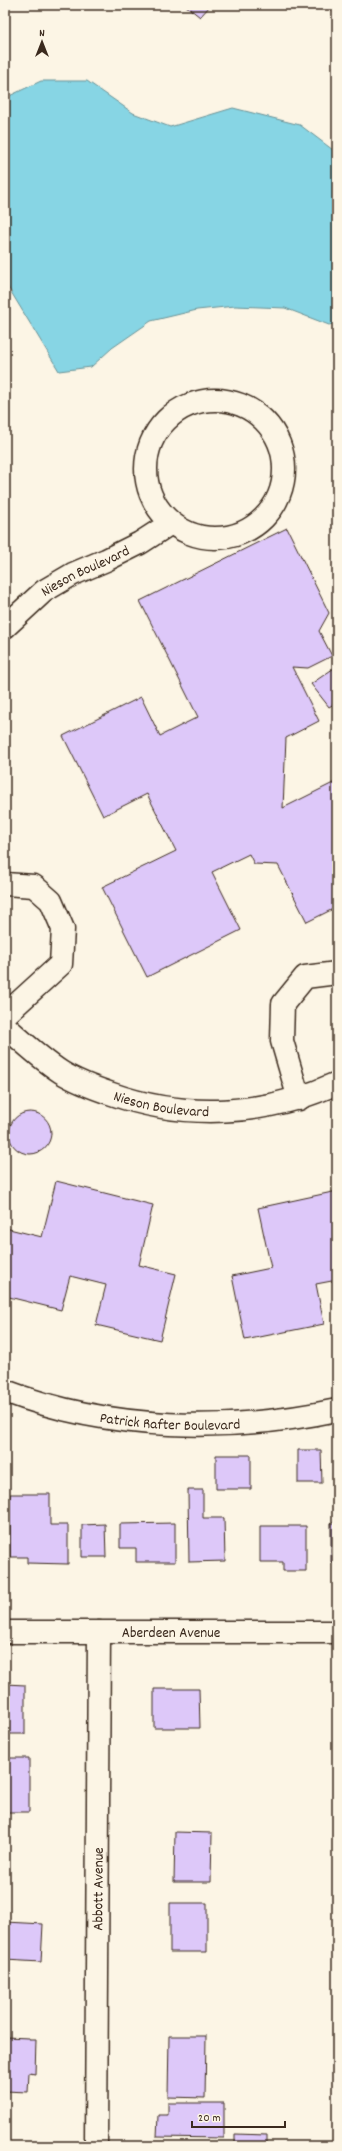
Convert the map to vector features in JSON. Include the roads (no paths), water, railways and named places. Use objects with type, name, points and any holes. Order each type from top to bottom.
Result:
[{"type":"street","points":[[212,400],[236,403],[257,414],[272,430],[281,450],[284,472],[280,493],[269,512],[253,527],[234,536],[212,538],[190,534],[171,523],[156,505],[147,483],[146,459],[154,436],[168,418],[189,405],[212,400]]},
{"type":"street","name":"Nieson Boulevard","points":[[5,627],[44,592],[73,574],[140,543],[171,523]]},
{"type":"street","points":[[5,884],[34,886],[51,901],[63,929],[61,964],[5,1015]]},
{"type":"street","points":[[299,1099],[282,1041],[283,1004],[305,977],[337,973]]},
{"type":"street","name":"Nieson Boulevard","points":[[5,1026],[62,1073],[86,1085],[140,1104],[198,1112],[265,1106],[299,1099],[337,1084]]},
{"type":"street","name":"Patrick Rafter Boulevard","points":[[5,1391],[73,1411],[126,1421],[183,1424],[245,1424],[306,1416],[337,1410]]},
{"type":"street","name":"Aberdeen Avenue","points":[[5,1632],[337,1632]]},
{"type":"street","name":"Abbott Avenue","points":[[96,2146],[99,1632]]},
{"type":"water","points":[[41,81],[87,81],[133,113],[170,127],[233,108],[300,125],[337,153],[337,323],[329,325],[285,308],[235,306],[197,310],[151,321],[112,348],[91,367],[59,371],[5,282],[5,98]]}]
